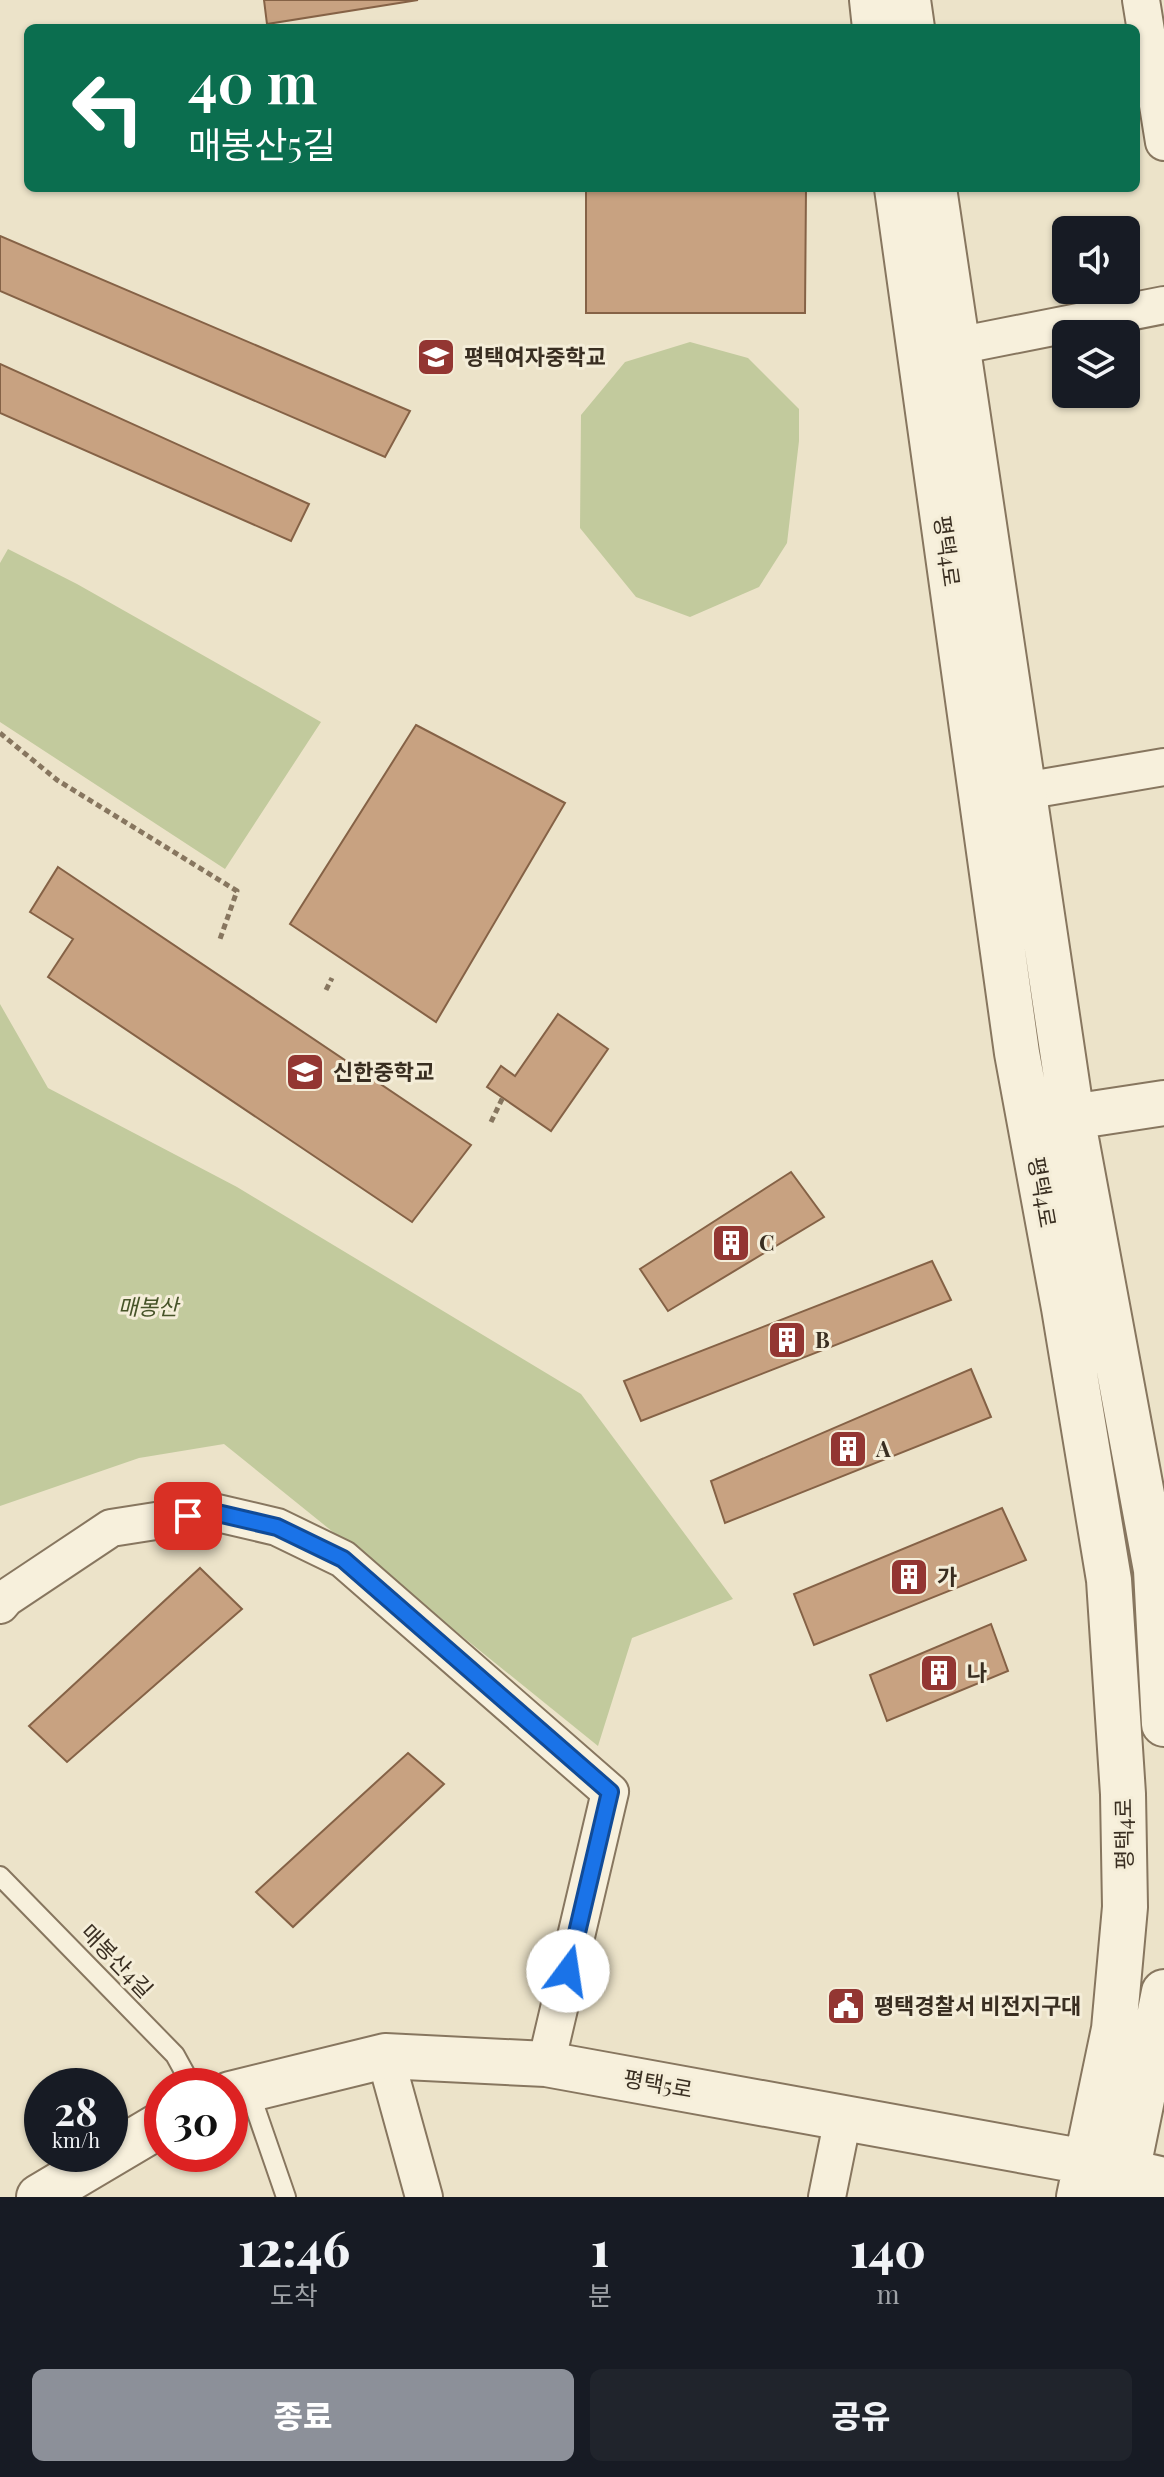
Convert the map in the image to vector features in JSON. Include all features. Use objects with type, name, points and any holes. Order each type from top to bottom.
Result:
[{"type":"street","points":[[872,0],[875,24]]},
{"type":"street","points":[[908,0],[911,24]]},
{"type":"street","points":[[1141,0],[1164,142]]},
{"type":"street","name":"평택4로","points":[[898,192],[1017,1053],[1109,1580],[1123,1794],[1125,1907],[1114,2029],[1116,2182]]},
{"type":"street","name":"평택4로","points":[[935,192],[1072,1117],[1156,1570],[1164,1724]]},
{"type":"street","points":[[957,346],[1164,305]]},
{"type":"street","points":[[1024,791],[1164,767]]},
{"type":"street","points":[[1072,1117],[1164,1103]]},
{"type":"street","points":[[0,1605],[111,1528],[213,1512],[277,1527],[343,1559],[610,1792],[546,2064]]},
{"type":"street","points":[[1116,2182],[1164,1992]]},
{"type":"street","points":[[385,2056],[424,2197]]},
{"type":"street","name":"평택5로","points":[[248,2090],[385,2056],[546,2064],[843,2118],[1116,2182]]},
{"type":"street","points":[[827,2197],[843,2118]]},
{"type":"street","points":[[39,2197],[144,2135]]},
{"type":"lane","name":"매봉산4길","points":[[0,1876],[175,2055],[182,2068]]},
{"type":"lane","points":[[248,2112],[286,2197]]},
{"type":"path","points":[[0,733],[57,780],[237,891],[220,939]]},
{"type":"path","points":[[326,990],[332,978]]},
{"type":"path","points":[[491,1122],[503,1097]]},
{"type":"green space","points":[[690,342],[748,358],[799,409],[799,441],[787,543],[759,587],[690,617],[636,597],[580,528],[581,415],[625,362]]},
{"type":"green space","points":[[8,549],[77,584],[321,722],[225,869],[0,722],[0,563]]},
{"type":"green space","name":"매봉산","points":[[0,1004],[48,1088],[237,1187],[581,1394],[733,1599],[632,1638],[598,1746],[224,1444],[139,1458],[0,1506]]},
{"type":"building","points":[[264,0],[418,0],[267,24]]},
{"type":"building","points":[[586,192],[806,192],[805,313],[586,313]]},
{"type":"building","points":[[0,236],[410,411],[385,457],[0,291]]},
{"type":"building","points":[[0,364],[309,504],[291,541],[0,413]]},
{"type":"building","points":[[416,725],[565,803],[436,1022],[290,924]]},
{"type":"building","points":[[58,867],[471,1145],[412,1222],[48,977],[73,939],[30,912]]},
{"type":"building","points":[[558,1014],[608,1049],[551,1131],[487,1087],[501,1066],[515,1076]]},
{"type":"building","name":"C","points":[[791,1172],[824,1217],[668,1311],[640,1269]]},
{"type":"building","name":"B","points":[[932,1261],[951,1300],[641,1421],[624,1381]]},
{"type":"building","name":"A","points":[[971,1369],[991,1417],[725,1523],[711,1481]]},
{"type":"building","name":"가","points":[[1002,1508],[1026,1560],[814,1645],[794,1594]]},
{"type":"building","points":[[200,1568],[242,1609],[67,1762],[29,1726]]},
{"type":"building","name":"나","points":[[991,1624],[1008,1671],[887,1721],[870,1675]]},
{"type":"building","points":[[408,1753],[444,1784],[293,1927],[256,1892]]},
{"type":"place","name":"평택여자중학교","points":[[436,357]]},
{"type":"place","name":"신한중학교","points":[[305,1072]]},
{"type":"place","name":"C","points":[[731,1243]]},
{"type":"place","name":"B","points":[[787,1340]]},
{"type":"place","name":"A","points":[[848,1449]]},
{"type":"place","name":"가","points":[[909,1577]]},
{"type":"place","name":"나","points":[[939,1673]]},
{"type":"place","name":"평택경찰서 비전지구대","points":[[846,2006]]},
{"type":"route","points":[[188,1516],[213,1512],[277,1527],[343,1559],[610,1792],[568,1971]]}]
